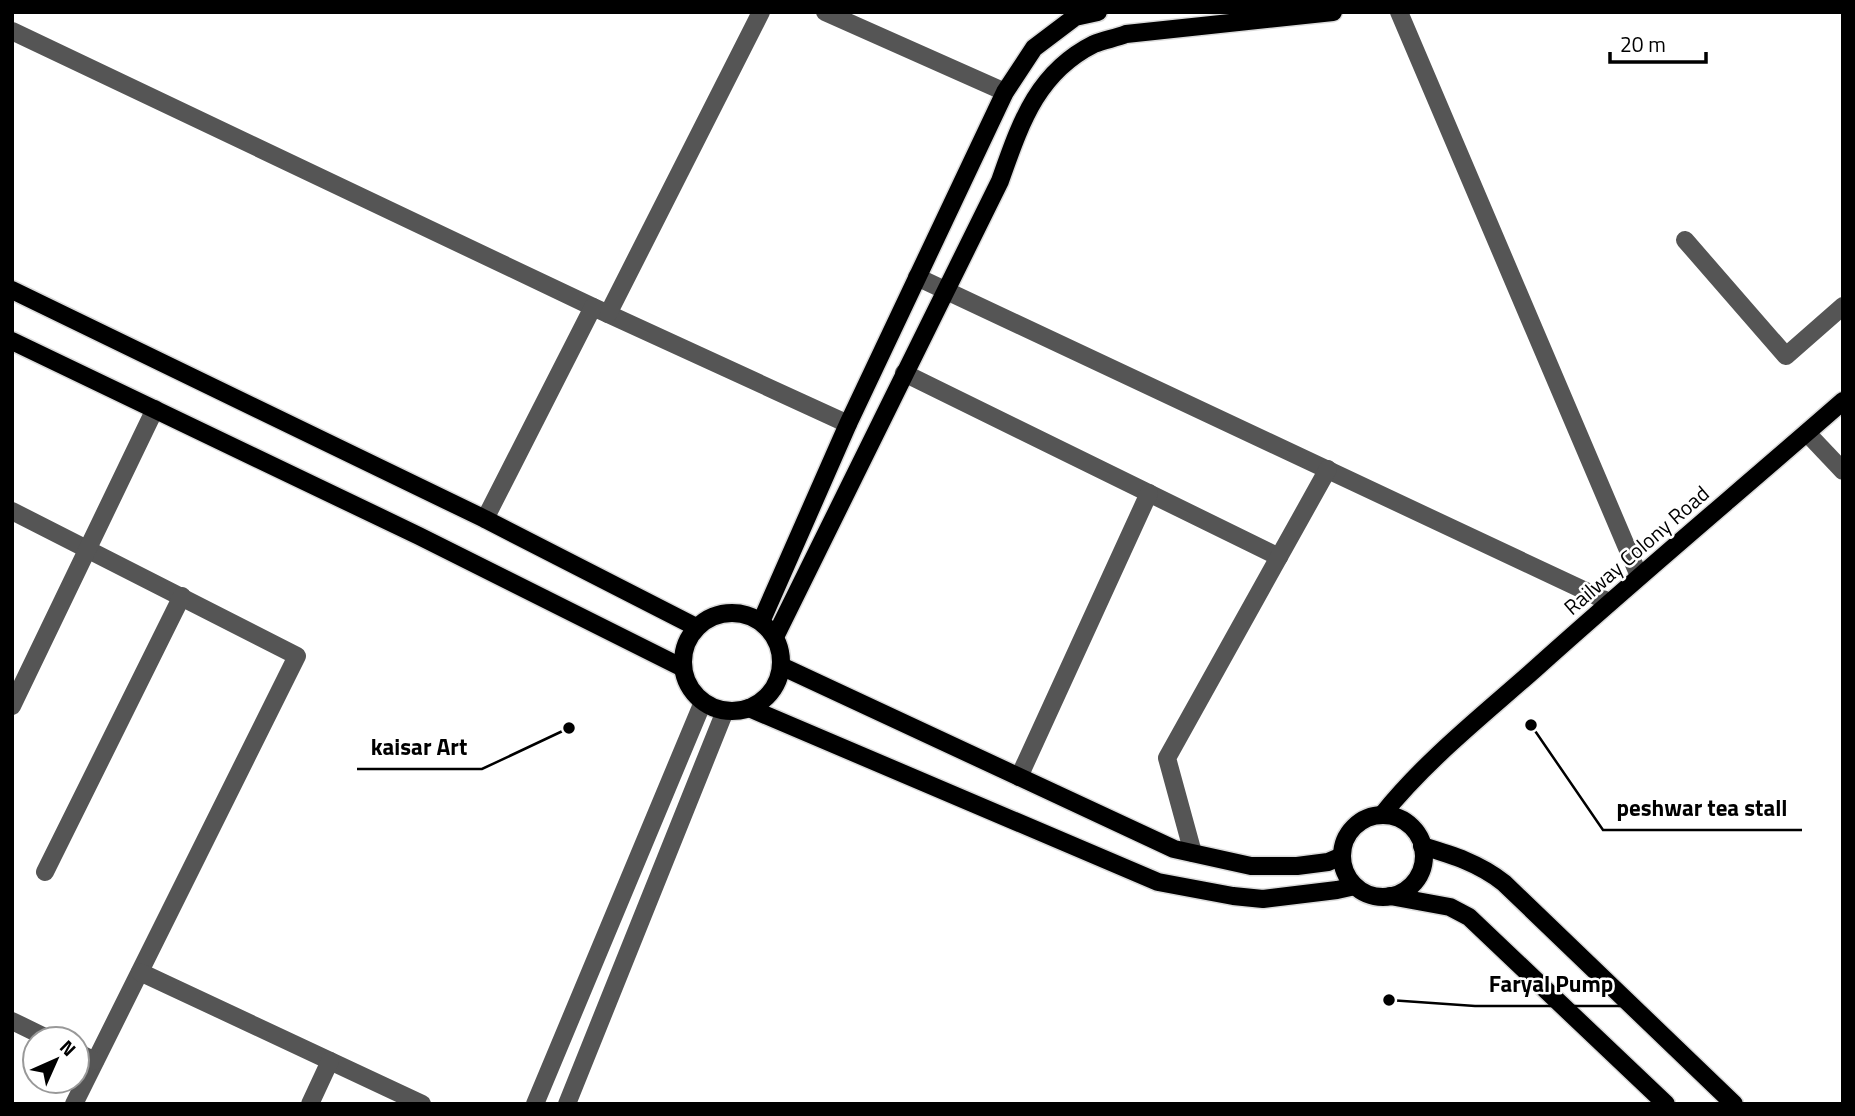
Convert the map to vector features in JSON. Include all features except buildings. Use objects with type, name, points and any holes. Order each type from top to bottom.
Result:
[{"type":"main road","points":[[761,622],[848,424],[1004,92],[1034,48],[1074,17],[1098,12]]},
{"type":"main road","points":[[775,638],[1000,181],[1023,119],[1041,87],[1070,61],[1095,44],[1126,34],[1333,12]]},
{"type":"main road","points":[[12,290],[485,519],[696,627]]},
{"type":"main road","points":[[12,341],[419,536],[683,668]]},
{"type":"main road","name":"Railway Colony Road","points":[[1382,815],[1411,782],[1461,734],[1609,602],[1843,401]]},
{"type":"main road","points":[[735,612],[761,622],[775,638],[780,651],[781,666],[771,692],[749,708],[725,711],[703,702],[687,681],[683,668],[687,639],[696,627],[708,619],[735,612]]},
{"type":"main road","points":[[781,666],[1174,849],[1251,866],[1297,866],[1328,862],[1342,856]]},
{"type":"main road","points":[[749,708],[1158,882],[1263,899],[1355,886]]},
{"type":"main road","points":[[1390,897],[1405,891],[1417,879],[1423,863],[1422,846],[1418,836],[1403,821],[1382,815],[1359,823],[1349,832],[1344,844],[1342,856],[1348,877],[1355,886],[1377,897],[1450,907],[1469,917],[1666,1104]]},
{"type":"main road","points":[[1422,846],[1463,859],[1490,872],[1504,883],[1734,1104]]},
{"type":"street","points":[[485,519],[761,12]]},
{"type":"street","points":[[825,12],[1004,92]]},
{"type":"street","points":[[1399,12],[1639,576]]},
{"type":"street","points":[[13,33],[848,424]]},
{"type":"street","points":[[1685,240],[1786,356],[1843,306]]},
{"type":"street","points":[[917,277],[1609,602]]},
{"type":"street","points":[[904,373],[1279,557]]},
{"type":"street","points":[[12,706],[155,409]]},
{"type":"street","points":[[1807,433],[1843,471]]},
{"type":"street","points":[[1193,853],[1167,758],[1328,470]]},
{"type":"street","points":[[1019,777],[1149,493]]},
{"type":"street","points":[[12,511],[297,656],[74,1104]]},
{"type":"street","points":[[45,872],[182,596]]},
{"type":"street","points":[[536,1104],[703,702]]},
{"type":"street","points":[[566,1104],[725,711]]},
{"type":"street","points":[[139,972],[422,1104]]},
{"type":"street","points":[[91,1059],[95,1061]]},
{"type":"street","points":[[310,1104],[330,1061]]},
{"type":"place","name":"peshwar tea stall","points":[[1531,725]]},
{"type":"place","name":"kaisar Art","points":[[569,728]]},
{"type":"place","name":"Faryal Pump","points":[[1389,1000]]}]
